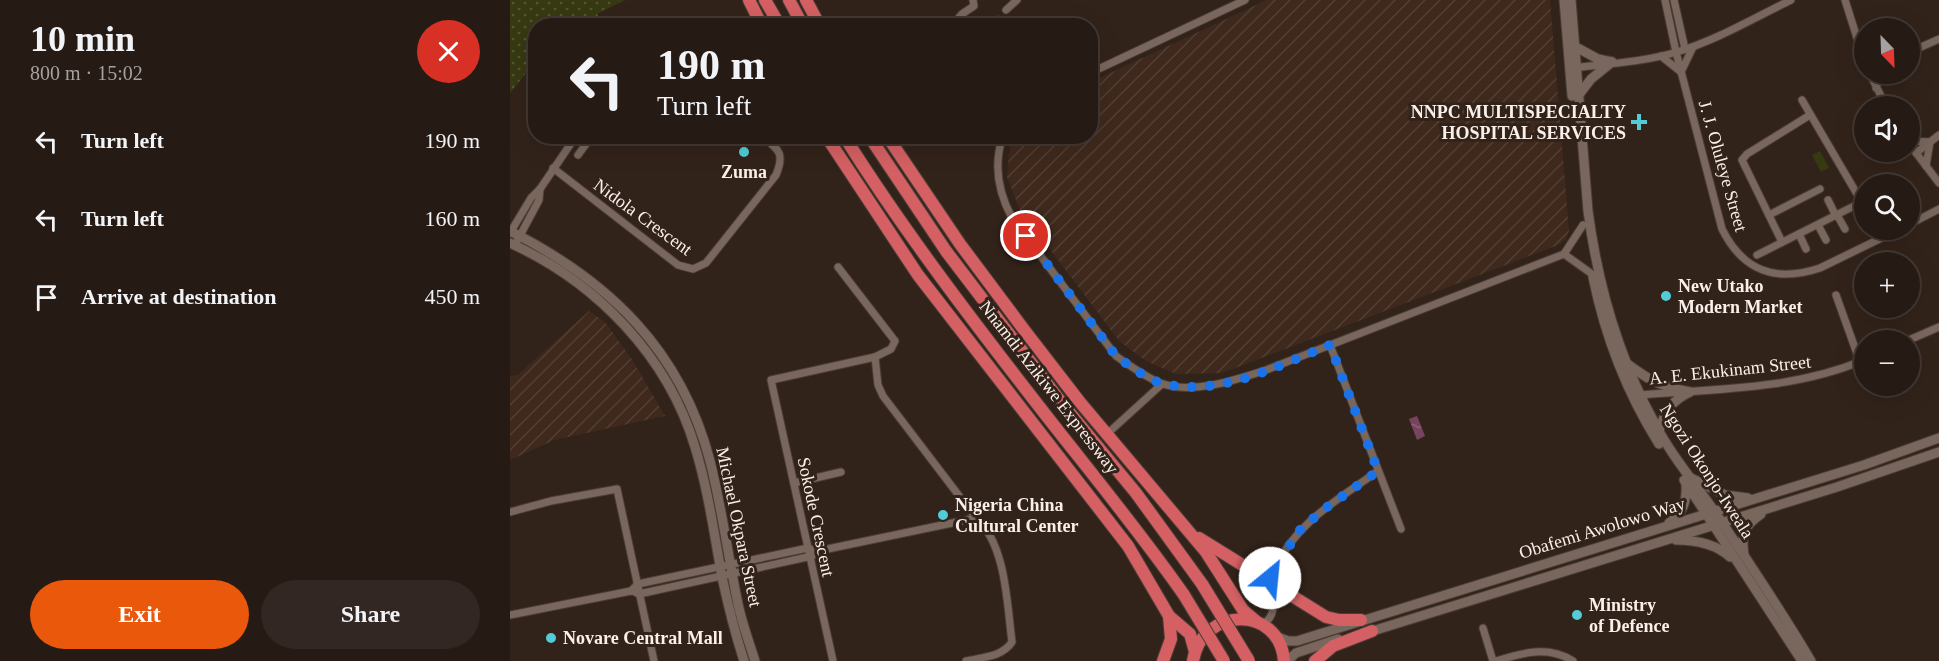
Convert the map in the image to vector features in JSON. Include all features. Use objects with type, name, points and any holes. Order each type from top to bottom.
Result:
[{"type":"highway","points":[[749,0],[758,18]]},
{"type":"highway","points":[[765,0],[775,18]]},
{"type":"highway","points":[[789,0],[799,18]]},
{"type":"highway","points":[[806,0],[816,18]]},
{"type":"highway","name":"Nnamdi Azikiwe Expressway","points":[[831,144],[918,274],[1128,546],[1169,616],[1190,634],[1194,659]]},
{"type":"highway","name":"Nnamdi Azikiwe Expressway","points":[[849,144],[932,265],[1152,550],[1184,595],[1224,661]]},
{"type":"highway","name":"Nnamdi Azikiwe Expressway","points":[[874,144],[946,251],[1061,402],[1136,494],[1202,584],[1249,661]]},
{"type":"highway","name":"Nnamdi Azikiwe Expressway","points":[[892,144],[960,244],[1079,401],[1219,570],[1243,610],[1274,635]]},
{"type":"highway","points":[[989,341],[1031,419]]},
{"type":"highway","points":[[1016,343],[1079,401]]},
{"type":"highway","points":[[1182,524],[1203,540],[1326,617],[1339,620],[1361,620]]},
{"type":"highway","points":[[1163,661],[1171,639],[1169,616]]},
{"type":"highway","points":[[1194,659],[1200,640],[1208,630],[1219,623],[1238,619],[1260,624]]},
{"type":"highway","points":[[1315,661],[1333,646],[1372,631]]},
{"type":"highway","points":[[1274,635],[1285,661]]},
{"type":"main road","name":"Ngozi Okonjo-Iweala","points":[[1564,0],[1578,96],[1588,211],[1595,261],[1607,308],[1646,422],[1811,661]]},
{"type":"main road","name":"Ngozi Okonjo-Iweala","points":[[1571,0],[1573,68],[1584,225],[1603,321],[1636,395],[1687,480]]},
{"type":"main road","points":[[1574,46],[1598,59],[1612,63]]},
{"type":"main road","points":[[1578,96],[1591,79],[1612,63]]},
{"type":"main road","name":"Michael Okpara Street","points":[[510,232],[515,241],[565,274],[604,305],[632,333],[652,358],[678,403],[695,445],[725,565],[744,661]]},
{"type":"main road","points":[[1626,363],[1662,386],[1690,392]]},
{"type":"main road","points":[[1659,431],[1667,408],[1676,399],[1690,392]]},
{"type":"main road","name":"Obafemi Awolowo Way","points":[[1274,635],[1288,641],[1297,641],[1864,465],[1939,438]]},
{"type":"main road","name":"Obafemi Awolowo Way","points":[[1285,661],[1301,651],[1867,478],[1939,452]]},
{"type":"main road","points":[[1667,525],[1676,518],[1685,505],[1687,480],[1725,495],[1753,499]]},
{"type":"main road","points":[[1665,540],[1685,540],[1708,544],[1742,561],[1743,533],[1752,521],[1769,508]]},
{"type":"main road","name":"Ngozi Okonjo-Iweala","points":[[1742,561],[1802,661]]},
{"type":"main road","name":"Michael Okpara Street","points":[[727,575],[755,661]]},
{"type":"street","points":[[959,18],[974,6],[973,0]]},
{"type":"street","points":[[1006,10],[1017,0]]},
{"type":"street","points":[[1098,69],[1245,0]]},
{"type":"street","name":"J. J. Oluleye Street","points":[[1665,0],[1676,52],[1722,229],[1731,247],[1740,257],[1764,270],[1782,274],[1807,272],[1876,240]]},
{"type":"street","points":[[1674,0],[1685,49]]},
{"type":"street","points":[[1573,68],[1661,56],[1693,47],[1791,0]]},
{"type":"street","points":[[1845,0],[1854,27]]},
{"type":"street","points":[[1920,48],[1939,39]]},
{"type":"street","points":[[1661,56],[1681,72],[1693,47]]},
{"type":"street","points":[[1874,84],[1880,96]]},
{"type":"street","points":[[1876,88],[1877,84]]},
{"type":"street","points":[[1802,100],[1854,189]]},
{"type":"street","points":[[1782,242],[1742,160],[1747,154],[1810,115]]},
{"type":"street","points":[[1920,150],[1939,135]]},
{"type":"street","points":[[1920,142],[1930,142]]},
{"type":"street","points":[[1926,166],[1930,142]]},
{"type":"street","points":[[510,232],[531,198],[540,189],[570,144]]},
{"type":"street","points":[[578,155],[585,144]]},
{"type":"street","name":"Nidola Crescent","points":[[553,168],[678,265],[693,269],[706,262],[776,175],[781,162],[780,155],[771,144]]},
{"type":"street","points":[[1001,144],[997,156],[998,179],[1004,203],[1012,218],[1116,356],[1162,384],[1202,386],[1226,384],[1330,345],[1564,254],[1584,225]]},
{"type":"street","points":[[1920,158],[1939,183]]},
{"type":"street","points":[[515,241],[540,200],[540,189]]},
{"type":"street","points":[[1769,215],[1820,189]]},
{"type":"street","points":[[1828,200],[1845,229]]},
{"type":"street","points":[[1920,219],[1938,210],[1939,201]]},
{"type":"street","points":[[1757,255],[1854,208]]},
{"type":"street","points":[[1818,225],[1826,240]]},
{"type":"street","points":[[1799,234],[1806,249]]},
{"type":"street","points":[[1564,254],[1592,274]]},
{"type":"street","points":[[838,267],[895,341],[891,349],[875,357],[878,385],[883,396],[976,518],[991,534],[1004,579],[1012,642],[1007,649],[996,654],[966,661]]},
{"type":"street","points":[[1836,295],[1854,341]]},
{"type":"street","points":[[1920,335],[1939,327]]},
{"type":"street","points":[[1330,345],[1401,530]]},
{"type":"street","name":"Sokode Crescent","points":[[833,661],[771,380],[875,357]]},
{"type":"street","name":"A. E. Ekukinam Street","points":[[1636,395],[1796,381],[1854,364]]},
{"type":"street","points":[[1107,434],[1162,384]]},
{"type":"street","points":[[1260,624],[1270,620],[1274,605],[1270,583],[1274,569],[1300,530],[1323,510],[1378,471]]},
{"type":"street","points":[[794,483],[841,472]]},
{"type":"street","points":[[510,512],[551,501],[616,489],[654,661]]},
{"type":"street","points":[[631,591],[638,584],[725,565],[808,548],[818,551],[976,518]]},
{"type":"street","points":[[510,615],[631,591],[639,594],[810,558],[818,551]]},
{"type":"street","points":[[1483,628],[1495,661],[1539,651],[1556,654],[1573,661]]},
{"type":"shaded area","points":[[1267,0],[1550,0],[1569,231],[1566,239],[1558,245],[1222,373],[1176,374],[1146,361],[1119,341],[1019,208],[1007,177],[1012,144],[1098,144],[1098,79]]},
{"type":"shaded area","points":[[589,311],[605,322],[633,361],[665,416],[554,440],[510,460],[510,376],[518,375]]},
{"type":"green space","points":[[510,0],[625,0],[597,14],[600,18],[528,18],[528,71],[510,93]]},
{"type":"green space","points":[[1820,151],[1829,168],[1821,172],[1812,155]]},
{"type":"water","points":[[1417,416],[1425,436],[1417,440],[1409,419]]},
{"type":"place","name":"NNPC MULTISPECIALTY HOSPITAL SERVICES","points":[[1639,122]]},
{"type":"place","name":"Zuma","points":[[744,152]]},
{"type":"place","name":"New Utako Modern Market","points":[[1666,296]]},
{"type":"place","name":"Nigeria China Cultural Center","points":[[943,515]]},
{"type":"place","name":"Ministry of Defence","points":[[1577,615]]},
{"type":"place","name":"Novare Central Mall","points":[[551,638]]},
{"type":"route","points":[[1026,236],[1116,356],[1162,384],[1202,386],[1226,384],[1330,345],[1378,471],[1323,510],[1300,530],[1270,578]]}]
